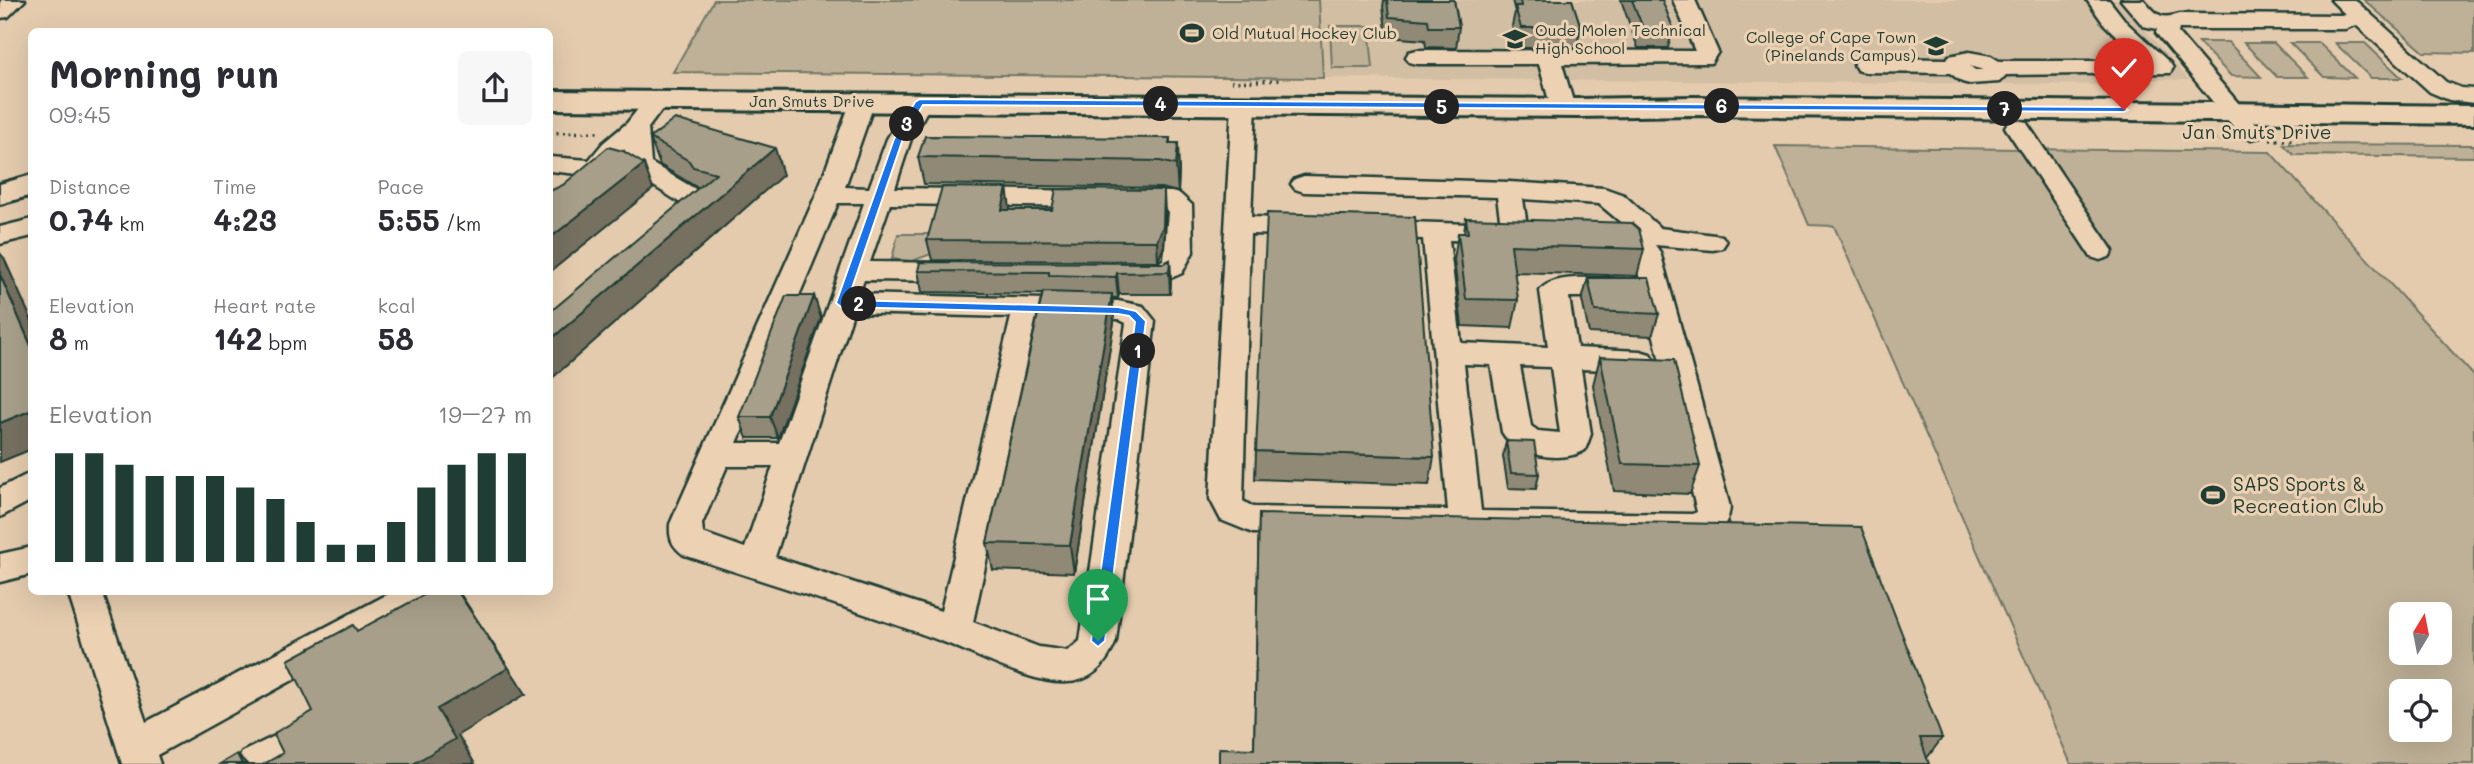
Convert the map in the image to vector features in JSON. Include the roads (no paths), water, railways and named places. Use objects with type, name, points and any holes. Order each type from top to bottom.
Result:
[{"type":"main road","name":"Jan Smuts Drive","points":[[553,100],[1571,108],[1692,106],[2241,121],[2474,134]]},
{"type":"main road","name":"Jan Smuts Drive","points":[[1571,108],[1703,117],[2017,127],[2474,115]]},
{"type":"main road","points":[[0,194],[28,186]]},
{"type":"street","points":[[0,12],[14,0]]},
{"type":"street","points":[[1417,57],[1703,58],[1707,52],[1684,0]]},
{"type":"street","points":[[1865,65],[1955,66],[1957,61],[1964,59],[1986,62],[1994,68],[2162,68],[2146,50],[2111,22],[2098,0]]},
{"type":"street","points":[[2132,0],[2160,23],[2241,121]]},
{"type":"street","points":[[2187,0],[2205,20]]},
{"type":"street","points":[[2111,22],[2345,22],[2349,8],[2438,88],[2457,95],[2474,96]]},
{"type":"street","points":[[1549,58],[1571,108]]},
{"type":"street","points":[[576,190],[612,148],[636,128],[657,100]]},
{"type":"street","points":[[841,303],[1125,311],[1138,317],[1142,325],[1098,641],[1091,656],[1085,661],[1064,668],[1054,667],[954,630],[696,546],[686,538],[686,524],[829,195],[863,101]]},
{"type":"street","points":[[756,565],[841,303],[899,139],[920,102]]},
{"type":"street","points":[[1237,225],[1633,239],[1647,252],[1714,507],[1713,517],[1705,524],[1692,527],[1253,520],[1239,517],[1229,509],[1226,499],[1237,225],[1244,105]]},
{"type":"street","points":[[2017,127],[2100,251]]},
{"type":"street","points":[[636,128],[639,166],[688,196]]},
{"type":"street","points":[[553,164],[595,168]]},
{"type":"street","points":[[1304,184],[1509,190],[1604,196],[1615,201],[1652,236],[1713,242]]},
{"type":"street","points":[[1509,190],[1515,233]]},
{"type":"street","points":[[829,195],[1161,199],[1171,200],[1179,205],[1181,212],[1178,260],[1174,268],[1154,275],[1113,274]]},
{"type":"street","points":[[0,236],[28,228]]},
{"type":"street","points":[[1435,230],[1466,523]]},
{"type":"street","points":[[853,271],[976,272]]},
{"type":"street","points":[[1504,356],[1517,432],[1531,442],[1561,446],[1574,442],[1576,434],[1554,295],[1556,289],[1657,288]]},
{"type":"street","points":[[954,630],[1027,308]]},
{"type":"street","points":[[1448,353],[1676,363]]},
{"type":"street","points":[[717,454],[790,455]]},
{"type":"street","points":[[0,504],[28,486]]},
{"type":"street","points":[[0,568],[28,561]]},
{"type":"street","points":[[86,595],[138,755],[417,595]]},
{"type":"place","name":"Old Mutual Hockey Club","points":[[1192,33]]},
{"type":"place","name":"Oude Molen Technical High School","points":[[1515,39]]},
{"type":"place","name":"College of Cape Town (Pinelands Campus)","points":[[1936,46]]},
{"type":"place","name":"SAPS Sports & Recreation Club","points":[[2213,495]]}]
